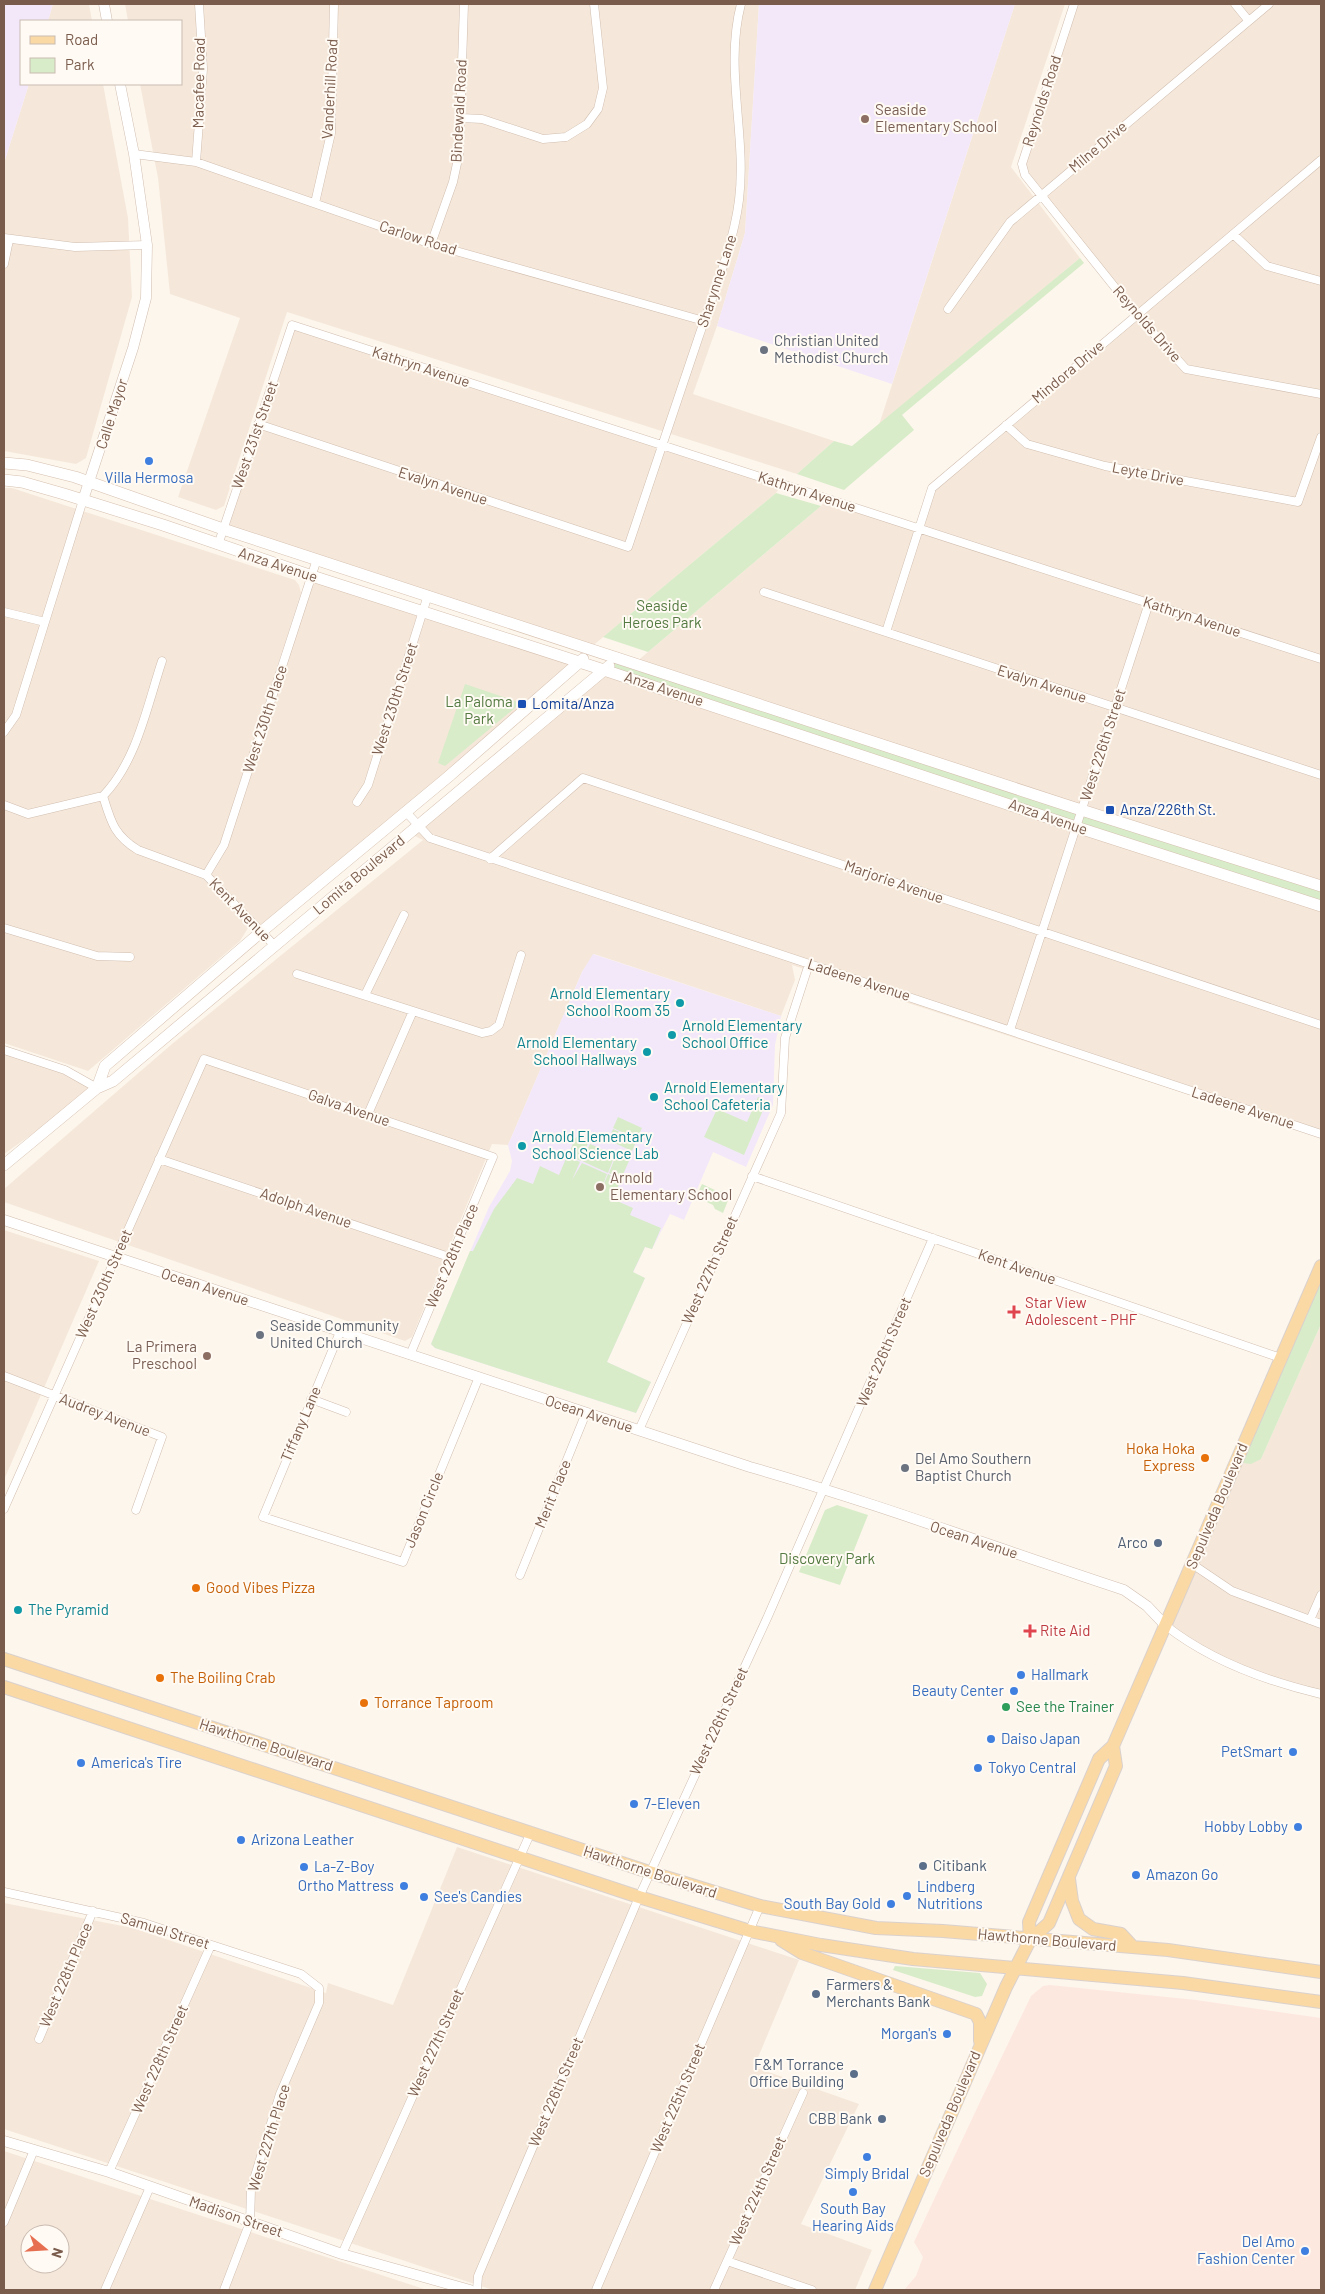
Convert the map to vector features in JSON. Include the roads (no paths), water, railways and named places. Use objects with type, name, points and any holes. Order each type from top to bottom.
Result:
[{"type":"main road","name":"Anza Avenue","points":[[4,463],[27,465],[89,482],[223,529],[1082,810],[1321,886]]},
{"type":"main road","name":"Anza Avenue","points":[[4,480],[22,482],[83,500],[1321,906]]},
{"type":"main road","name":"Lomita Boulevard","points":[[97,1088],[106,1066],[261,932],[406,812],[595,650]]},
{"type":"main road","name":"Lomita Boulevard","points":[[4,1166],[97,1088],[113,1081],[619,658]]},
{"type":"main road","name":"Sepulveda Boulevard","points":[[1030,1940],[1029,1922],[1056,1858],[1099,1759],[1112,1746],[1321,1266]]},
{"type":"main road","name":"Hawthorne Boulevard","points":[[4,1659],[650,1872],[760,1906],[876,1928],[944,1931],[1030,1940],[1133,1947],[1207,1955],[1321,1972]]},
{"type":"main road","name":"Hawthorne Boulevard","points":[[4,1688],[520,1856],[638,1897],[750,1931],[913,1959],[1183,1983],[1321,2002]]},
{"type":"main road","name":"Sepulveda Boulevard","points":[[875,2290],[980,2045],[1016,1968],[1030,1940],[1049,1923],[1116,1766],[1112,1746]]},
{"type":"main road","points":[[1069,1876],[1072,1901],[1079,1919],[1094,1930],[1121,1934],[1133,1947]]},
{"type":"main road","points":[[774,1936],[802,1954],[976,2014],[980,2022],[980,2045]]},
{"type":"street","points":[[104,4],[107,20]]},
{"type":"street","name":"Macafee Road","points":[[196,162],[203,69],[199,4]]},
{"type":"street","name":"Vanderhill Road","points":[[315,203],[331,133],[334,4]]},
{"type":"street","name":"Bindewald Road","points":[[432,244],[453,182],[459,154],[464,4]]},
{"type":"street","points":[[461,118],[482,119],[542,139],[566,137],[587,124],[598,109],[603,88],[594,4]]},
{"type":"street","name":"Sharynne Lane","points":[[628,548],[733,232],[739,199],[741,171],[734,68],[735,33],[740,4]]},
{"type":"street","name":"Reynolds Road","points":[[1041,195],[1025,176],[1022,164],[1074,4]]},
{"type":"street","points":[[1235,4],[1248,20]]},
{"type":"street","name":"Milne Drive","points":[[948,309],[1010,222],[1269,4]]},
{"type":"street","name":"Calle Mayor","points":[[4,732],[16,715],[83,500],[134,348],[144,306],[147,245],[134,154],[120,85]]},
{"type":"street","name":"Carlow Road","points":[[134,154],[196,162],[432,244],[704,321]]},
{"type":"street","name":"Mindora Drive","points":[[886,632],[932,488],[1321,160]]},
{"type":"street","name":"Reynolds Drive","points":[[1041,195],[1137,315],[1186,369],[1321,394]]},
{"type":"street","points":[[1233,234],[1267,266],[1321,281]]},
{"type":"street","points":[[4,264],[6,239],[76,247],[147,245]]},
{"type":"street","name":"Kathryn Avenue","points":[[292,325],[1321,659]]},
{"type":"street","name":"West 231st Street","points":[[218,545],[292,325]]},
{"type":"street","name":"Evalyn Avenue","points":[[258,424],[628,548]]},
{"type":"street","name":"Leyte Drive","points":[[1006,425],[1027,444],[1105,466],[1298,502],[1321,437]]},
{"type":"street","name":"West 230th Place","points":[[206,875],[224,845],[317,559]]},
{"type":"street","name":"Evalyn Avenue","points":[[764,592],[1321,775]]},
{"type":"street","name":"West 230th Street","points":[[357,802],[368,785],[428,595]]},
{"type":"street","name":"West 226th Street","points":[[1010,1030],[1149,603]]},
{"type":"street","points":[[4,612],[45,622]]},
{"type":"street","points":[[4,805],[28,814],[103,796],[120,776],[128,761],[162,661]]},
{"type":"street","name":"Marjorie Avenue","points":[[490,858],[582,778],[1321,1025]]},
{"type":"street","name":"Kent Avenue","points":[[103,796],[113,827],[129,844],[138,850],[206,875],[275,946]]},
{"type":"street","name":"Ladeene Avenue","points":[[406,812],[430,838],[1321,1134]]},
{"type":"street","points":[[365,995],[404,916]]},
{"type":"street","points":[[4,928],[97,956],[130,957]]},
{"type":"street","points":[[297,974],[482,1033],[492,1031],[499,1026],[521,955]]},
{"type":"street","name":"West 227th Street","points":[[639,1430],[781,1113],[785,1038],[809,964]]},
{"type":"street","points":[[368,1114],[413,1011]]},
{"type":"street","points":[[4,1050],[65,1070],[97,1088]]},
{"type":"street","name":"West 230th Street","points":[[4,1509],[204,1060]]},
{"type":"street","name":"Galva Avenue","points":[[204,1060],[493,1157]]},
{"type":"street","name":"West 228th Place","points":[[410,1355],[493,1157]]},
{"type":"street","name":"Adolph Avenue","points":[[160,1159],[452,1258]]},
{"type":"street","name":"Kent Avenue","points":[[752,1176],[1281,1358]]},
{"type":"street","name":"Ocean Avenue","points":[[4,1220],[586,1413],[824,1488],[934,1527],[1124,1590],[1147,1606],[1165,1625]]},
{"type":"street","name":"West 226th Street","points":[[477,2290],[478,2276],[638,1897],[765,1623],[933,1238]]},
{"type":"street","name":"Tiffany Lane","points":[[263,1517],[340,1332]]},
{"type":"street","name":"Audrey Avenue","points":[[4,1376],[162,1437],[136,1510]]},
{"type":"street","name":"Jason Circle","points":[[263,1517],[403,1562],[479,1377]]},
{"type":"street","points":[[312,1399],[346,1412]]},
{"type":"street","name":"Merit Place","points":[[520,1575],[586,1413]]},
{"type":"street","points":[[1192,1564],[1232,1591],[1321,1624]]},
{"type":"street","points":[[1310,1620],[1321,1595]]},
{"type":"street","points":[[1165,1625],[1206,1653],[1251,1671],[1321,1694]]},
{"type":"street","name":"West 227th Street","points":[[342,2254],[531,1832]]},
{"type":"street","name":"Samuel Street","points":[[4,1892],[144,1923],[301,1974],[319,1988]]},
{"type":"street","name":"West 225th Street","points":[[596,2290],[760,1906]]},
{"type":"street","name":"West 228th Place","points":[[39,2039],[93,1911]]},
{"type":"street","name":"West 228th Street","points":[[109,2172],[211,1945]]},
{"type":"street","name":"West 227th Place","points":[[224,2290],[250,2222],[251,2190],[280,2094],[319,2003],[319,1988]]},
{"type":"street","name":"West 224th Street","points":[[714,2290],[803,2093]]},
{"type":"street","name":"Madison Street","points":[[4,2141],[109,2172],[342,2254],[470,2290]]},
{"type":"street","points":[[4,2222],[34,2150]]},
{"type":"street","points":[[104,2290],[150,2188]]},
{"type":"street","points":[[727,2261],[812,2290]]},
{"type":"place","name":"Seaside Elementary School","points":[[865,119]]},
{"type":"place","name":"Christian United Methodist Church","points":[[764,350]]},
{"type":"place","name":"Villa Hermosa","points":[[149,461]]},
{"type":"place","name":"Lomita/Anza","points":[[522,704]]},
{"type":"place","name":"Anza/226th St.","points":[[1110,810]]},
{"type":"place","name":"Arnold Elementary School Room 35","points":[[680,1003]]},
{"type":"place","name":"Arnold Elementary School Office","points":[[672,1035]]},
{"type":"place","name":"Arnold Elementary School Hallways","points":[[647,1052]]},
{"type":"place","name":"Arnold Elementary School Cafeteria","points":[[654,1097]]},
{"type":"place","name":"Arnold Elementary School Science Lab","points":[[522,1146]]},
{"type":"place","name":"Arnold Elementary School","points":[[600,1187]]},
{"type":"place","name":"Star View Adolescent - PHF","points":[[1014,1312]]},
{"type":"place","name":"Seaside Community United Church","points":[[260,1335]]},
{"type":"place","name":"La Primera Preschool","points":[[207,1356]]},
{"type":"place","name":"Hoka Hoka Express","points":[[1205,1458]]},
{"type":"place","name":"Del Amo Southern Baptist Church","points":[[905,1468]]},
{"type":"place","name":"Arco","points":[[1158,1543]]},
{"type":"place","name":"Good Vibes Pizza","points":[[196,1588]]},
{"type":"place","name":"The Pyramid","points":[[18,1610]]},
{"type":"place","name":"Rite Aid","points":[[1030,1631]]},
{"type":"place","name":"Hallmark","points":[[1021,1675]]},
{"type":"place","name":"The Boiling Crab","points":[[160,1678]]},
{"type":"place","name":"Beauty Center","points":[[1014,1691]]},
{"type":"place","name":"Torrance Taproom","points":[[364,1703]]},
{"type":"place","name":"See the Trainer","points":[[1006,1707]]},
{"type":"place","name":"Daiso Japan","points":[[991,1739]]},
{"type":"place","name":"PetSmart","points":[[1293,1752]]},
{"type":"place","name":"America's Tire","points":[[81,1763]]},
{"type":"place","name":"Tokyo Central","points":[[978,1768]]},
{"type":"place","name":"7-Eleven","points":[[634,1804]]},
{"type":"place","name":"Hobby Lobby","points":[[1298,1827]]},
{"type":"place","name":"Arizona Leather","points":[[241,1840]]},
{"type":"place","name":"Citibank","points":[[923,1866]]},
{"type":"place","name":"La-Z-Boy","points":[[304,1867]]},
{"type":"place","name":"Amazon Go","points":[[1136,1875]]},
{"type":"place","name":"Ortho Mattress","points":[[404,1886]]},
{"type":"place","name":"Lindberg Nutritions","points":[[907,1896]]},
{"type":"place","name":"See's Candies","points":[[424,1897]]},
{"type":"place","name":"South Bay Gold","points":[[891,1904]]},
{"type":"place","name":"Farmers & Merchants Bank","points":[[816,1994]]},
{"type":"place","name":"Morgan's","points":[[947,2034]]},
{"type":"place","name":"F&M Torrance Office Building","points":[[854,2074]]},
{"type":"place","name":"CBB Bank","points":[[882,2119]]},
{"type":"place","name":"Simply Bridal","points":[[867,2157]]},
{"type":"place","name":"South Bay Hearing Aids","points":[[853,2192]]},
{"type":"place","name":"Del Amo Fashion Center","points":[[1305,2251]]},
{"type":"park label","name":"Seaside Heroes Park","points":[[662,614]]},
{"type":"park label","name":"La Paloma Park","points":[[479,710]]},
{"type":"park label","name":"Discovery Park","points":[[827,1559]]}]
